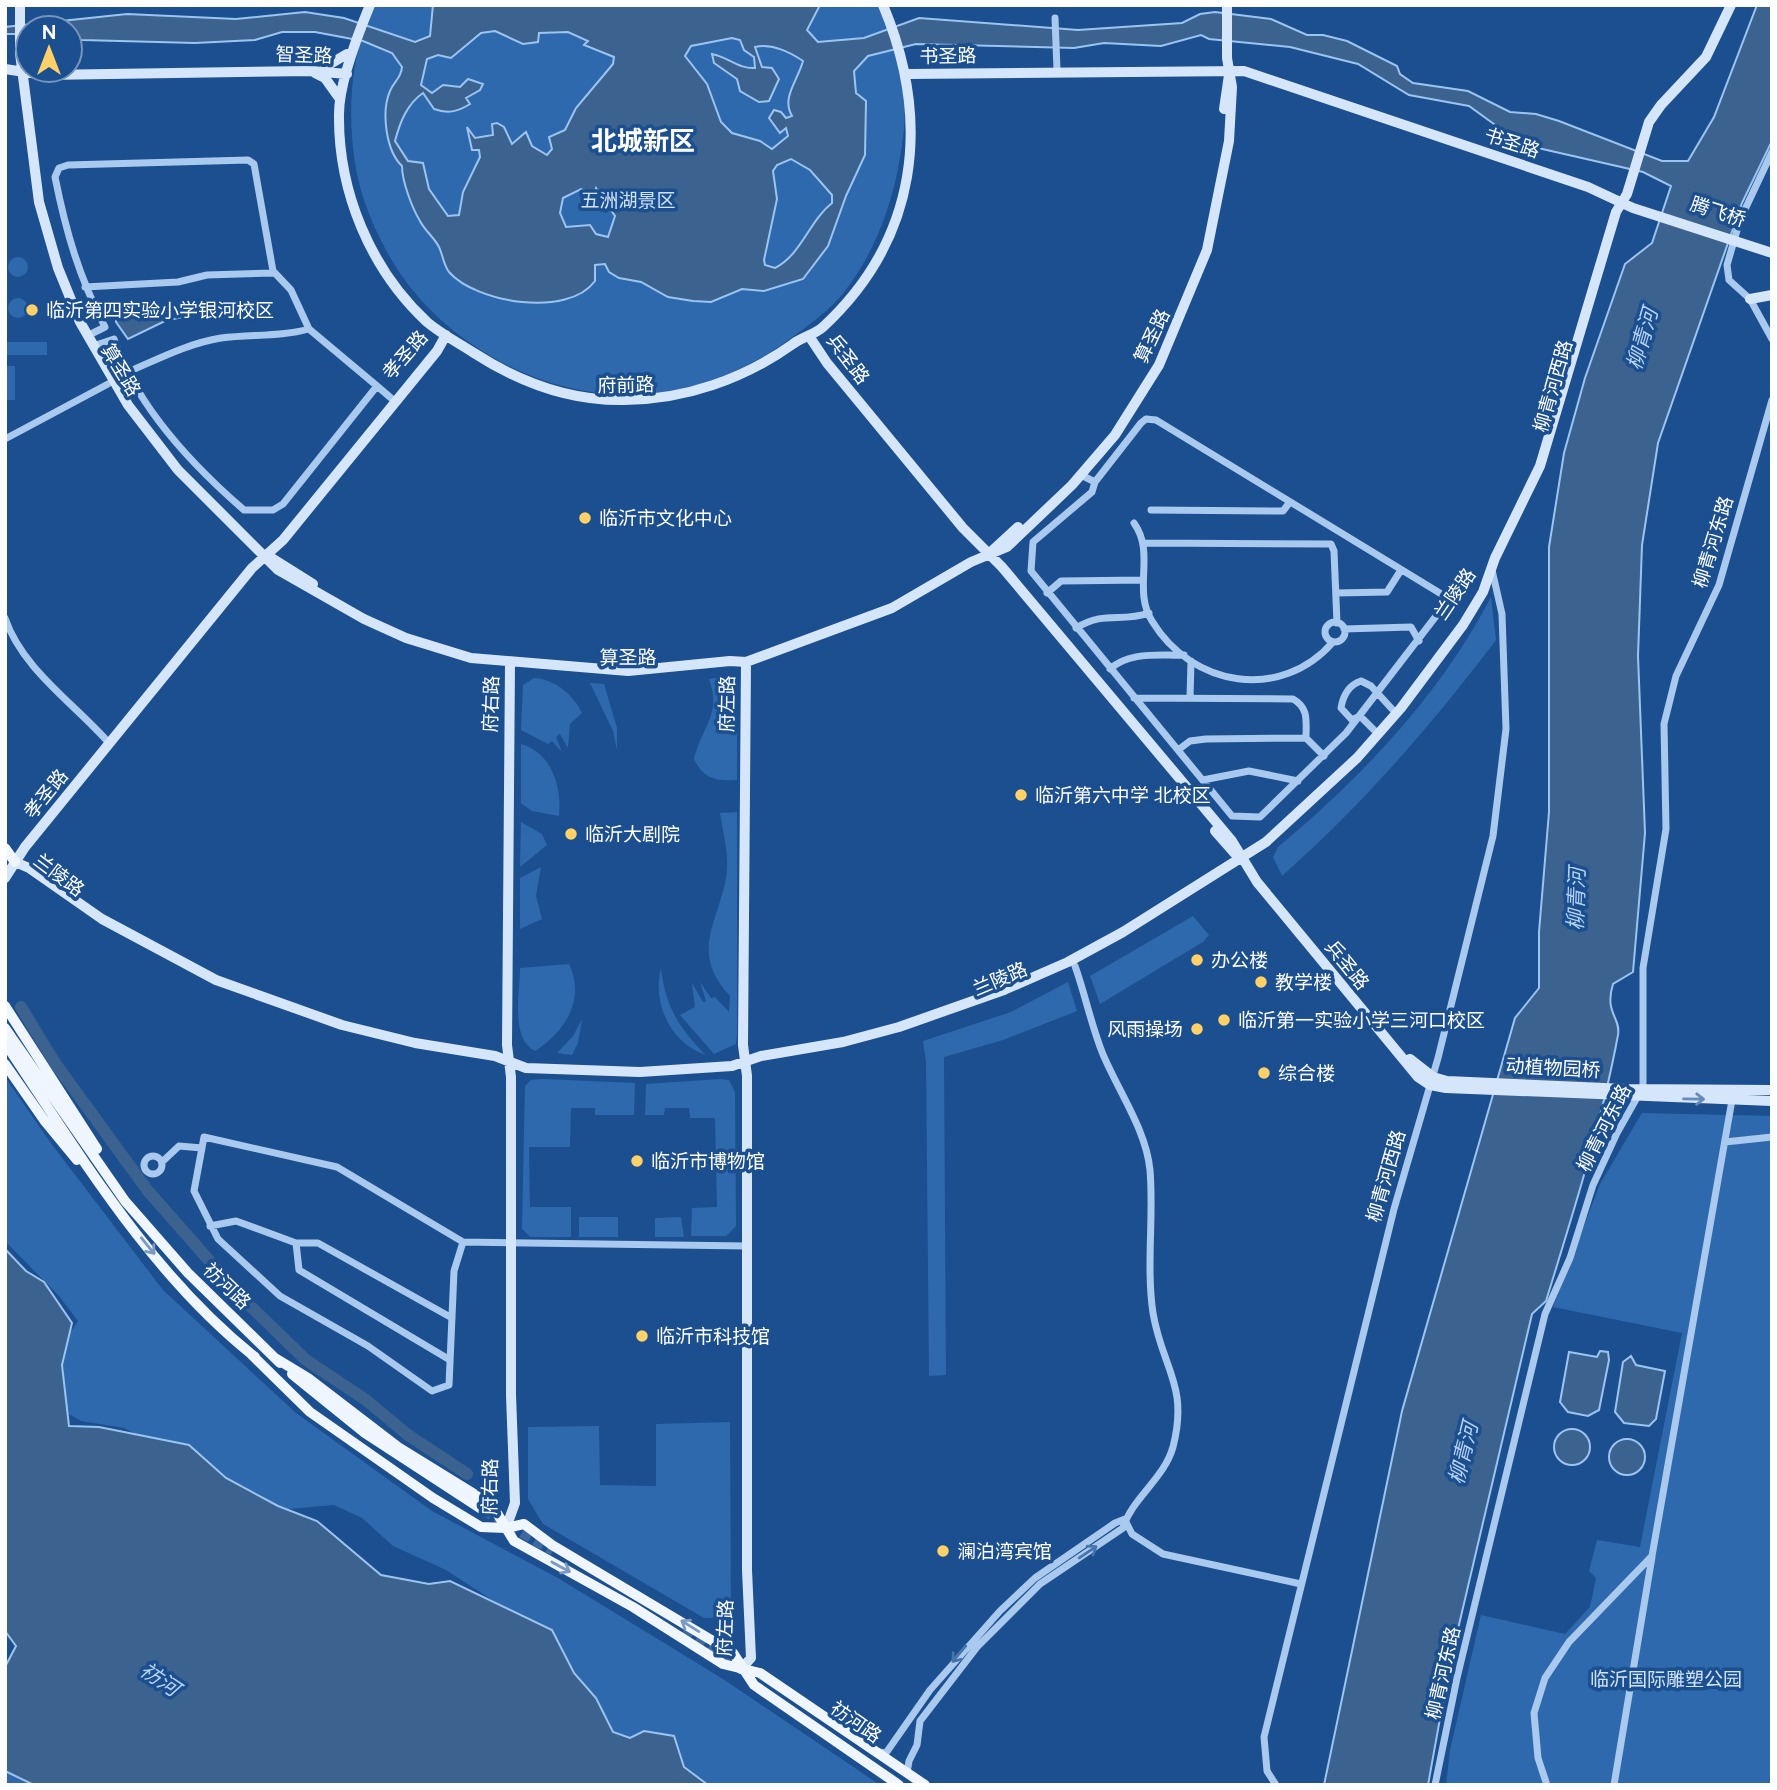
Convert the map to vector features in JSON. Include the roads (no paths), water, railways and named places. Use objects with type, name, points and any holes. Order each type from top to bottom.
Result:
[{"type":"main road","name":"府前路","points":[[364,5],[349,52],[346,146],[360,211],[393,273],[456,348],[491,371],[531,389],[563,399],[623,406],[683,399],[737,382],[777,361],[809,336],[850,289],[889,222],[904,161],[907,74],[888,9]]},
{"type":"main road","name":"府前路","points":[[349,52],[370,5]]},
{"type":"main road","name":"算圣路","points":[[27,84],[30,148],[39,202],[58,268],[90,341],[128,405],[178,470],[267,556],[278,570],[318,595],[385,628],[471,658],[527,668],[628,677],[667,675],[746,662],[892,608],[988,554],[1007,547],[1081,475],[1115,435],[1159,365],[1203,261],[1224,172],[1231,100],[1227,5]]},
{"type":"main road","name":"算圣路","points":[[1230,47],[1234,5]]},
{"type":"main road","name":"柳青河西路","points":[[1492,570],[1501,561],[1550,458],[1641,143],[1661,105],[1706,57],[1731,5]]},
{"type":"main road","points":[[325,67],[349,52]]},
{"type":"main road","name":"智圣路","points":[[84,69],[325,67],[339,69],[347,74]]},
{"type":"main road","name":"书圣路","points":[[907,74],[921,68],[1057,70],[1213,67],[1653,211]]},
{"type":"main road","points":[[311,71],[325,78],[340,100]]},
{"type":"main road","name":"智圣路","points":[[84,74],[311,71],[347,74]]},
{"type":"main road","name":"算圣路","points":[[988,554],[1034,514],[1091,455],[1110,432],[1154,362],[1201,248],[1219,171],[1225,87],[1230,71]]},
{"type":"main road","name":"书圣路","points":[[907,74],[1230,71]]},
{"type":"main road","name":"府前路","points":[[347,74],[340,100],[343,164],[359,222],[388,276],[428,323],[446,335]]},
{"type":"main road","name":"算圣路","points":[[22,84],[24,149],[42,238],[74,325],[108,384],[173,474],[225,525],[267,556]]},
{"type":"main road","name":"腾飞桥","points":[[1653,211],[1771,251]]},
{"type":"main road","points":[[1750,299],[1772,295]]},
{"type":"main road","name":"孝圣路","points":[[5,872],[10,859],[252,568],[267,556],[391,398],[446,335]]},
{"type":"main road","name":"孝圣路","points":[[5,878],[10,859],[28,850],[437,351],[446,335]]},
{"type":"main road","name":"兵圣路","points":[[809,336],[843,383],[1232,841],[1240,858],[1253,869],[1411,1060],[1432,1081]]},
{"type":"main road","name":"兰陵路","points":[[746,1059],[761,1062],[811,1054],[901,1033],[985,1005],[1074,966],[1191,897],[1227,872],[1374,730],[1492,570]]},
{"type":"main road","name":"兰陵路","points":[[10,859],[41,886],[99,925],[213,986],[378,1041],[495,1063],[509,1060],[526,1068],[640,1072],[732,1066],[746,1059],[843,1042],[920,1021],[983,999],[1101,944],[1266,842],[1330,785],[1401,708],[1463,625],[1492,570]]},
{"type":"main road","name":"府左路","points":[[741,1669],[751,1658],[747,1570],[745,1246],[746,662]]},
{"type":"main road","name":"府右路","points":[[506,1528],[515,1503],[509,1244],[507,770],[510,663]]},
{"type":"main road","points":[[5,848],[10,859]]},
{"type":"main road","points":[[5,1006],[106,1163],[119,1192]]},
{"type":"main road","name":"祊河路","points":[[5,1028],[119,1192],[188,1273],[309,1390],[365,1433],[482,1512],[396,1463],[251,1354],[177,1282],[91,1172],[5,1043]]},
{"type":"main road","points":[[5,1065],[73,1157],[91,1172]]},
{"type":"main road","name":"动植物园桥","points":[[1432,1081],[1478,1086],[1642,1093]]},
{"type":"main road","points":[[1642,1093],[1772,1090]]},
{"type":"main road","points":[[1642,1093],[1772,1101]]},
{"type":"main road","points":[[251,1354],[310,1412],[378,1461],[481,1527],[506,1528],[524,1524],[552,1545],[733,1653],[741,1669]]},
{"type":"main road","points":[[275,1358],[307,1377],[398,1447],[492,1505],[514,1541],[633,1607],[723,1664],[741,1669],[877,1752],[907,1779],[925,1785]]},
{"type":"main road","points":[[771,1689],[899,1785]]},
{"type":"main road","name":"祊河路","points":[[771,1689],[907,1779]]},
{"type":"main road","name":"祊河路","points":[[771,1689],[916,1785]]},
{"type":"street","points":[[1055,20],[1057,70]]},
{"type":"street","points":[[1772,152],[1740,220],[1727,265],[1729,280],[1750,299],[1772,339]]},
{"type":"street","points":[[90,341],[106,327],[85,287],[69,245],[55,177],[59,168],[68,165],[248,160],[254,164],[274,273],[290,290],[309,329],[391,398]]},
{"type":"street","points":[[85,287],[178,282],[207,275],[274,273]]},
{"type":"street","points":[[128,372],[185,347],[222,338],[290,334],[309,329]]},
{"type":"street","points":[[90,341],[114,339],[128,372],[168,431],[208,479],[244,510],[273,510],[283,504],[377,386]]},
{"type":"street","points":[[5,439],[108,384]]},
{"type":"street","name":"柳青河东路","points":[[1435,1785],[1475,1602],[1545,1314],[1570,1258],[1593,1185],[1617,1133],[1642,1093],[1643,968],[1666,829],[1664,724],[1676,676],[1719,585],[1772,400]]},
{"type":"street","points":[[1146,419],[1156,420],[1443,595],[1443,607],[1360,716],[1324,756],[1259,817],[1232,816],[1031,571],[1033,542],[1092,492],[1096,482],[1141,424],[1146,419]]},
{"type":"street","points":[[1081,475],[1096,482]]},
{"type":"street","points":[[1151,509],[1283,511],[1290,502]]},
{"type":"street","points":[[1134,523],[1145,543],[1143,594],[1151,620],[1188,658],[1204,670],[1248,682],[1287,674],[1318,659],[1333,642],[1343,639],[1344,629]]},
{"type":"street","points":[[1145,543],[1331,544],[1334,551],[1337,623],[1344,629],[1411,627],[1419,641]]},
{"type":"street","points":[[1336,593],[1387,592],[1401,570]]},
{"type":"street","name":"柳青河西路","points":[[1276,1785],[1267,1771],[1264,1737],[1394,1209],[1432,1081],[1493,836],[1507,729],[1504,642],[1499,592],[1492,570]]},
{"type":"street","points":[[1047,593],[1061,581],[1143,580]]},
{"type":"street","points":[[1076,628],[1094,617],[1139,616],[1149,613]]},
{"type":"street","points":[[5,618],[18,643],[41,672],[80,716],[109,743]]},
{"type":"street","points":[[1333,642],[1326,637],[1326,629],[1337,623]]},
{"type":"street","points":[[1110,669],[1121,660],[1129,658],[1188,658]]},
{"type":"street","points":[[1188,658],[1190,698]]},
{"type":"street","points":[[1360,716],[1352,720],[1341,708],[1353,684],[1361,681],[1371,686],[1392,709]]},
{"type":"street","points":[[1134,698],[1293,699],[1301,703],[1306,713],[1306,738],[1324,756]]},
{"type":"street","points":[[1360,716],[1374,730]]},
{"type":"street","points":[[1178,750],[1190,741],[1206,738],[1306,738]]},
{"type":"street","points":[[1203,780],[1249,771],[1298,781]]},
{"type":"street","points":[[907,1779],[909,1761],[917,1745],[920,1721],[976,1647],[1040,1584],[1123,1528],[1125,1520],[1158,1480],[1172,1449],[1179,1413],[1177,1387],[1154,1316],[1150,1288],[1150,1168],[1143,1144],[1101,1050],[1074,966]]},
{"type":"street","points":[[1614,1785],[1732,1100]]},
{"type":"street","points":[[1726,1142],[1772,1137]]},
{"type":"street","points":[[463,1242],[454,1271],[449,1385],[432,1391],[368,1346],[280,1296],[218,1239],[194,1191],[204,1138],[337,1167],[463,1242],[745,1246]]},
{"type":"street","points":[[162,1162],[179,1146],[202,1148]]},
{"type":"street","points":[[210,1226],[236,1221],[296,1243],[318,1243],[452,1318]]},
{"type":"street","points":[[296,1243],[299,1270],[450,1360]]},
{"type":"street","points":[[1125,1520],[1132,1534],[1163,1554],[1301,1584]]},
{"type":"street","points":[[877,1752],[886,1753],[930,1689],[970,1641],[1035,1578],[1115,1523],[1125,1520]]},
{"type":"street","points":[[1547,1785],[1538,1758],[1534,1713],[1545,1678],[1569,1642],[1652,1556]]},
{"type":"water","name":"柳青河","points":[[433,5],[820,5],[807,30],[818,42],[864,38],[919,18],[1078,30],[1182,23],[1200,14],[1215,12],[1271,19],[1307,35],[1323,35],[1347,41],[1397,66],[1400,74],[1413,83],[1468,91],[1510,112],[1536,114],[1559,121],[1662,161],[1688,161],[1714,117],[1757,5],[1772,5],[1772,141],[1742,203],[1658,443],[1642,545],[1638,656],[1645,833],[1633,972],[1613,984],[1610,1002],[1618,1035],[1603,1103],[1546,1301],[1532,1314],[1450,1663],[1428,1785],[1324,1785],[1402,1411],[1515,1018],[1539,988],[1539,932],[1549,812],[1549,547],[1564,453],[1585,378],[1625,264],[1652,243],[1671,186],[1643,172],[1538,148],[1509,135],[1469,106],[1409,95],[1358,64],[1290,47],[1209,39],[1201,35],[1161,46],[1104,43],[1074,48],[916,44],[868,56],[854,71],[856,93],[866,101],[865,155],[846,196],[828,246],[803,279],[764,291],[742,289],[711,302],[693,301],[668,297],[641,282],[619,278],[609,272],[605,264],[595,265],[595,281],[582,293],[565,300],[522,302],[479,292],[462,283],[449,272],[435,240],[417,216],[406,187],[402,166],[392,151],[387,131],[387,100],[402,67],[392,53],[363,41],[315,32],[282,32],[255,40],[195,43],[84,40],[84,19],[127,14],[236,19],[305,12],[344,18],[415,42],[430,36]],"holes":[[[495,31],[523,44],[538,42],[539,33],[568,32],[588,41],[584,45],[614,57],[613,64],[576,108],[565,130],[549,137],[552,149],[547,155],[532,146],[526,132],[512,144],[504,127],[497,123],[492,124],[493,135],[475,138],[467,127],[472,150],[479,150],[480,157],[463,192],[459,215],[448,216],[429,189],[423,163],[408,161],[395,141],[405,114],[423,93],[434,109],[452,111],[470,104],[466,98],[480,90],[483,84],[468,79],[460,87],[443,85],[432,93],[421,85],[427,59],[438,55],[451,58],[481,33]],[[732,38],[740,40],[744,50],[754,57],[755,68],[743,67],[712,54],[714,63],[737,79],[740,91],[759,102],[769,101],[779,79],[772,68],[762,67],[755,47],[780,49],[803,61],[789,96],[792,116],[786,118],[781,112],[774,110],[769,118],[780,133],[786,128],[788,136],[772,149],[760,141],[732,133],[721,122],[707,84],[685,56],[691,46]],[[791,159],[810,170],[832,195],[832,203],[792,254],[775,268],[765,265],[764,260],[777,199],[773,171],[777,165]],[[596,188],[615,216],[608,237],[596,234],[590,225],[566,227],[560,213],[563,198],[581,189],[594,195]]]},
{"type":"water","points":[[14,26],[14,34],[5,34],[5,27]]},
{"type":"water","points":[[151,312],[191,315],[165,321],[128,339],[116,322],[117,317]]},
{"type":"water","name":"祊河","points":[[5,1249],[26,1271],[44,1282],[72,1323],[62,1365],[69,1426],[99,1427],[189,1445],[226,1478],[278,1506],[317,1521],[381,1575],[429,1584],[450,1581],[552,1630],[574,1673],[596,1698],[613,1732],[630,1738],[644,1731],[674,1736],[684,1767],[708,1785],[34,1785],[5,1771],[5,1667],[16,1646],[5,1631]]},
{"type":"water","points":[[1600,1351],[1608,1352],[1609,1360],[1599,1410],[1588,1416],[1568,1412],[1560,1402],[1569,1352],[1597,1357]]},
{"type":"water","points":[[1631,1356],[1636,1365],[1665,1371],[1656,1419],[1649,1426],[1624,1423],[1615,1412],[1623,1362]]},
{"type":"water","points":[[1572,1429],[1585,1434],[1590,1447],[1585,1460],[1572,1465],[1559,1460],[1554,1447],[1559,1434]]},
{"type":"water","points":[[1627,1439],[1639,1445],[1645,1457],[1639,1469],[1627,1475],[1615,1469],[1609,1457],[1615,1445]]},
{"type":"waterway","points":[[21,1007],[55,1063],[148,1191],[244,1300],[306,1360],[366,1400],[408,1435],[467,1474]]},
{"type":"tunnel","points":[[483,1510],[553,1551]]},
{"type":"tunnel","points":[[684,1630],[741,1666]]},
{"type":"place","name":"临沂第四实验小学银河校区","points":[[32,310]]},
{"type":"place","name":"临沂市文化中心","points":[[585,518]]},
{"type":"place","name":"临沂第六中学 北校区","points":[[1021,795]]},
{"type":"place","name":"临沂大剧院","points":[[571,834]]},
{"type":"place","name":"办公楼","points":[[1197,960]]},
{"type":"place","name":"教学楼","points":[[1261,982]]},
{"type":"place","name":"临沂第一实验小学三河口校区","points":[[1224,1020]]},
{"type":"place","name":"风雨操场","points":[[1197,1029]]},
{"type":"place","name":"综合楼","points":[[1264,1073]]},
{"type":"place","name":"临沂市博物馆","points":[[637,1161]]},
{"type":"place","name":"临沂市科技馆","points":[[642,1336]]},
{"type":"place","name":"澜泊湾宾馆","points":[[943,1551]]},
{"type":"district","name":"北城新区","points":[[643,141]]},
{"type":"park label","name":"五洲湖景区","points":[[628,200]]},
{"type":"park label","name":"临沂国际雕塑公园","points":[[1666,1679]]}]
